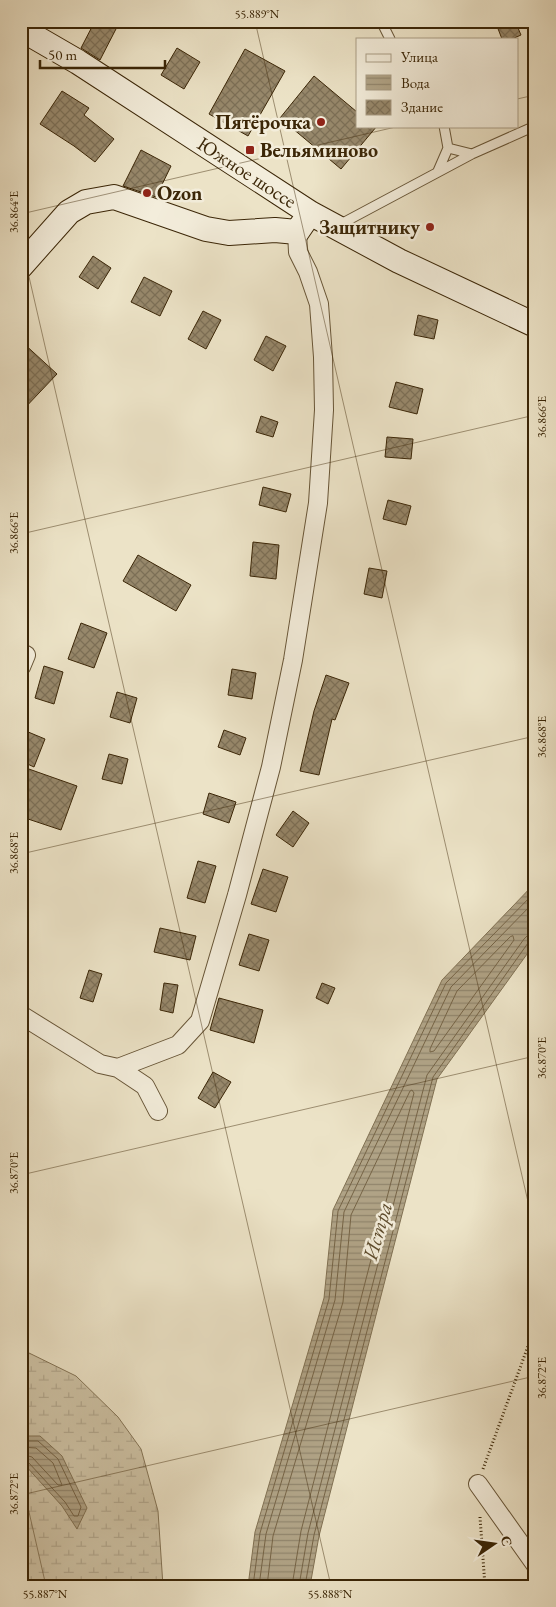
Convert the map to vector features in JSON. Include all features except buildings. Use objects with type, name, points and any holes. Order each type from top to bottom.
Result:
[{"type":"main road","name":"Южное шоссе","points":[[21,29],[78,62],[304,223],[335,227],[399,261],[535,325]]},
{"type":"main road","points":[[21,266],[68,212],[86,202],[114,197],[206,229],[229,233],[275,230],[304,223]]},
{"type":"street","points":[[118,1068],[178,1045],[200,1021],[237,895],[271,767],[293,660],[318,503],[324,410],[323,357],[318,304],[308,272],[298,252],[304,223]]},
{"type":"street","points":[[21,1015],[100,1064],[118,1068],[145,1086],[158,1111]]},
{"type":"street","points":[[478,1484],[535,1564]]},
{"type":"lane","points":[[381,21],[390,38]]},
{"type":"lane","points":[[335,227],[438,171],[535,126]]},
{"type":"lane","points":[[438,171],[448,148],[444,128]]},
{"type":"lane","points":[[448,148],[472,154]]},
{"type":"path","points":[[478,1484],[535,1327]]},
{"type":"path","points":[[480,1513],[485,1586]]},
{"type":"green space","points":[[21,1352],[27,1352],[76,1376],[118,1417],[141,1449],[158,1511],[163,1586],[21,1586]]},
{"type":"water","name":"Истра","points":[[535,883],[535,943],[437,1079],[319,1536],[310,1586],[248,1586],[255,1532],[324,1298],[333,1210],[442,980]]},
{"type":"water","points":[[21,1436],[40,1436],[62,1456],[87,1508],[77,1529],[62,1506],[25,1465],[21,1465]]},
{"type":"place","name":"Пятёрочка","points":[[321,122]]},
{"type":"place","name":"Вельяминово","points":[[250,150]]},
{"type":"place","name":"Ozon","points":[[147,193]]},
{"type":"place","name":"Защитнику","points":[[430,227]]}]
